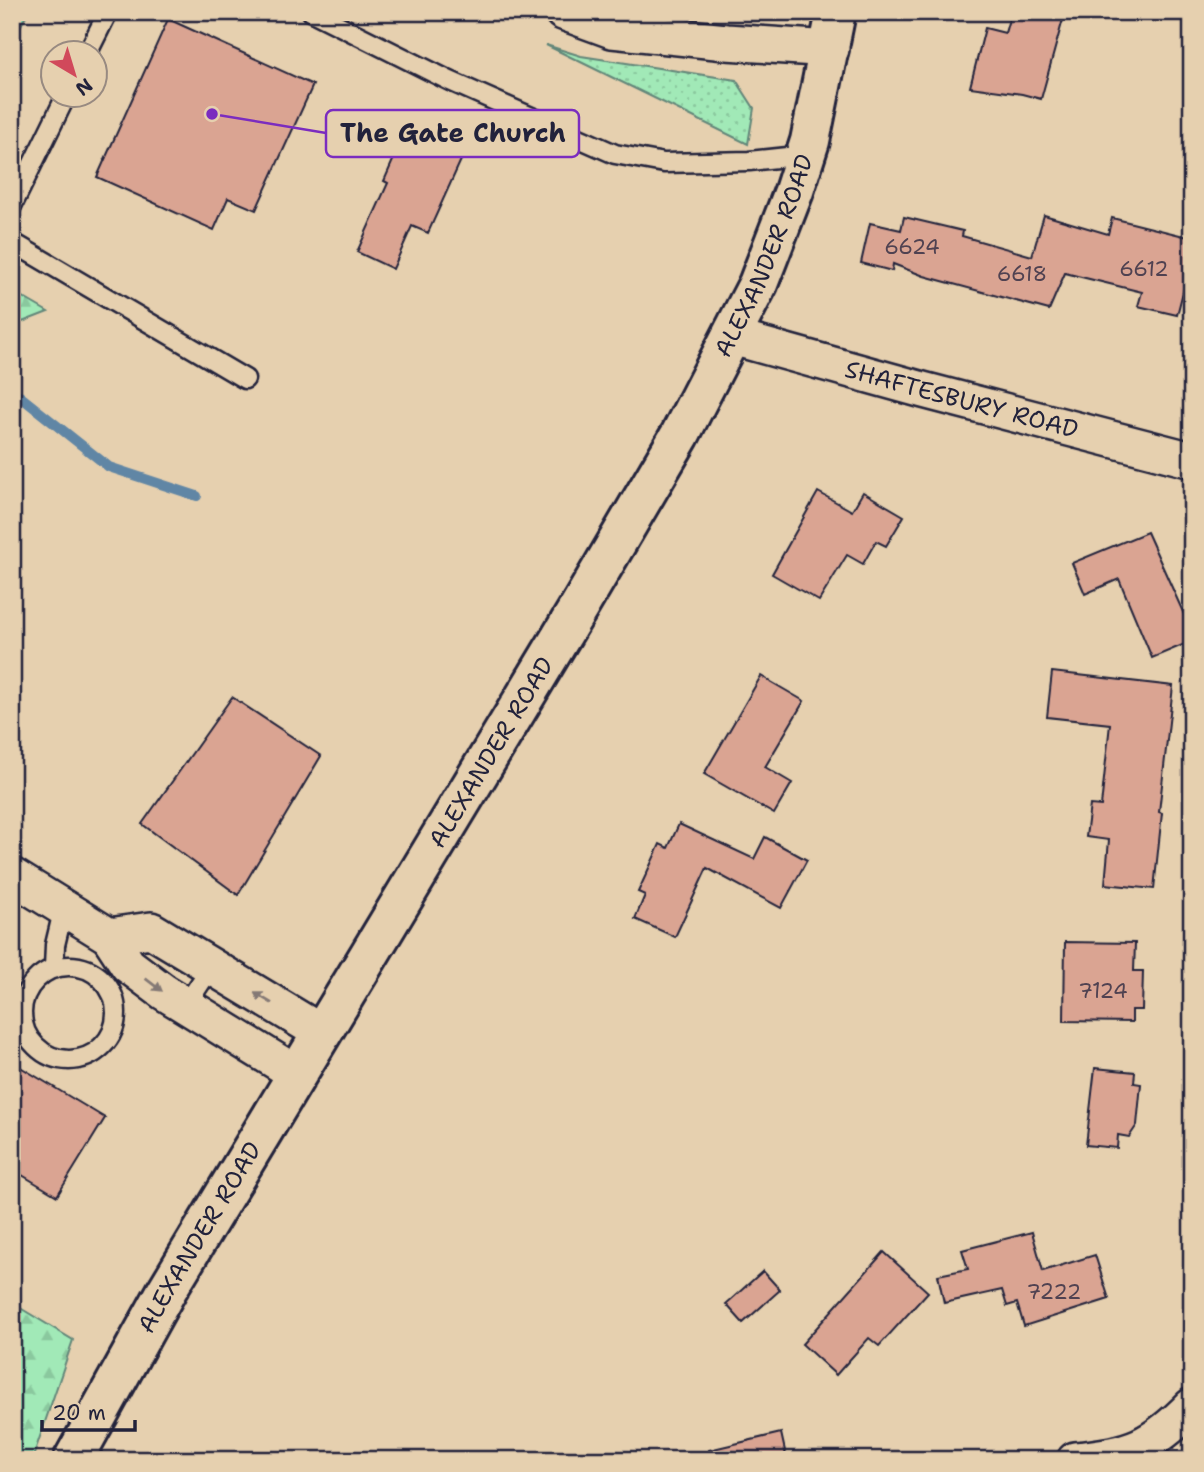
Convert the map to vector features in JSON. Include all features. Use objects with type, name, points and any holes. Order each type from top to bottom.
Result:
[{"type":"street","points":[[563,12],[612,30],[726,41],[834,30]]},
{"type":"street","name":"ALEXANDER ROAD","points":[[73,1460],[167,1290],[680,435],[732,337],[762,272],[794,191],[806,155],[834,30]]},
{"type":"street","name":"SHAFTESBURY ROAD","points":[[732,337],[1192,460]]},
{"type":"street","points":[[12,876],[109,936],[128,965],[186,1005],[297,1074]]},
{"type":"street","points":[[109,936],[151,930],[322,1032]]},
{"type":"street","points":[[1075,1460],[1110,1457],[1141,1447],[1169,1429],[1192,1406]]},
{"type":"lane","points":[[95,38],[108,12]]},
{"type":"lane","points":[[312,12],[450,81],[615,154],[664,163],[749,161],[806,155]]},
{"type":"lane","points":[[12,206],[60,108]]},
{"type":"lane","points":[[12,242],[245,379]]},
{"type":"lane","points":[[54,968],[55,945],[64,907]]},
{"type":"lane","points":[[186,1005],[211,967]]},
{"type":"lane","points":[[54,968],[84,968],[98,975],[115,1000],[116,1016],[109,1037],[93,1053],[79,1059],[48,1055],[35,1046],[27,1033],[23,1017],[24,1002],[30,988],[40,976],[54,968]]},
{"type":"lane","points":[[12,1034],[23,1017]]},
{"type":"green space","points":[[12,12],[28,12],[12,42]]},
{"type":"green space","points":[[546,45],[581,56],[736,80],[754,108],[748,144]]},
{"type":"green space","points":[[12,291],[48,312],[12,326]]},
{"type":"green space","points":[[12,1303],[73,1340],[32,1460],[12,1460]]},
{"type":"building","points":[[1011,12],[1065,12],[1041,99],[970,87],[985,28],[1005,33]]},
{"type":"building","points":[[168,19],[313,85],[256,210],[228,198],[214,230],[97,177]]},
{"type":"building","points":[[401,142],[417,149],[421,142],[461,160],[428,233],[412,226],[393,269],[357,252],[388,183],[384,181]]},
{"type":"building","points":[[1044,215],[1108,234],[1112,218],[1192,238],[1192,257],[1177,315],[1138,306],[1142,292],[1065,273],[1049,310],[924,276],[893,264],[892,271],[861,263],[870,223],[901,230],[904,217],[963,231],[962,236],[1032,256]]},
{"type":"building","points":[[818,492],[852,511],[863,492],[904,516],[886,546],[876,541],[863,564],[847,555],[819,601],[772,574]]},
{"type":"building","points":[[1147,532],[1192,632],[1192,641],[1152,658],[1119,579],[1085,594],[1072,563]]},
{"type":"building","points":[[1052,672],[1173,686],[1159,812],[1162,813],[1154,889],[1105,884],[1109,840],[1086,837],[1090,805],[1101,806],[1110,724],[1047,717]]},
{"type":"building","points":[[761,676],[804,701],[765,767],[792,783],[774,814],[704,774]]},
{"type":"building","points":[[232,697],[321,756],[238,895],[142,824]]},
{"type":"building","points":[[679,824],[754,859],[765,837],[807,860],[781,908],[707,868],[675,937],[635,919],[645,895],[638,892],[660,844],[668,848]]},
{"type":"building","points":[[1065,942],[1135,943],[1134,971],[1143,971],[1142,1010],[1132,1010],[1132,1022],[1064,1021]]},
{"type":"building","points":[[12,1062],[105,1118],[57,1196],[12,1169]]},
{"type":"building","points":[[1095,1068],[1135,1072],[1134,1083],[1141,1084],[1137,1125],[1129,1137],[1118,1135],[1117,1148],[1086,1145]]},
{"type":"building","points":[[1032,1232],[1043,1271],[1095,1255],[1109,1299],[1024,1326],[1017,1303],[1007,1306],[1002,1290],[944,1303],[938,1275],[968,1269],[962,1250]]},
{"type":"building","points":[[884,1252],[928,1292],[879,1346],[869,1338],[836,1375],[802,1344]]},
{"type":"building","points":[[763,1271],[780,1290],[743,1323],[726,1304]]},
{"type":"building","points":[[781,1433],[787,1460],[710,1460],[709,1450]]},
{"type":"waterway","points":[[12,390],[109,467],[197,496]]},
{"type":"place","name":"The Gate Church","points":[[212,114]]}]
